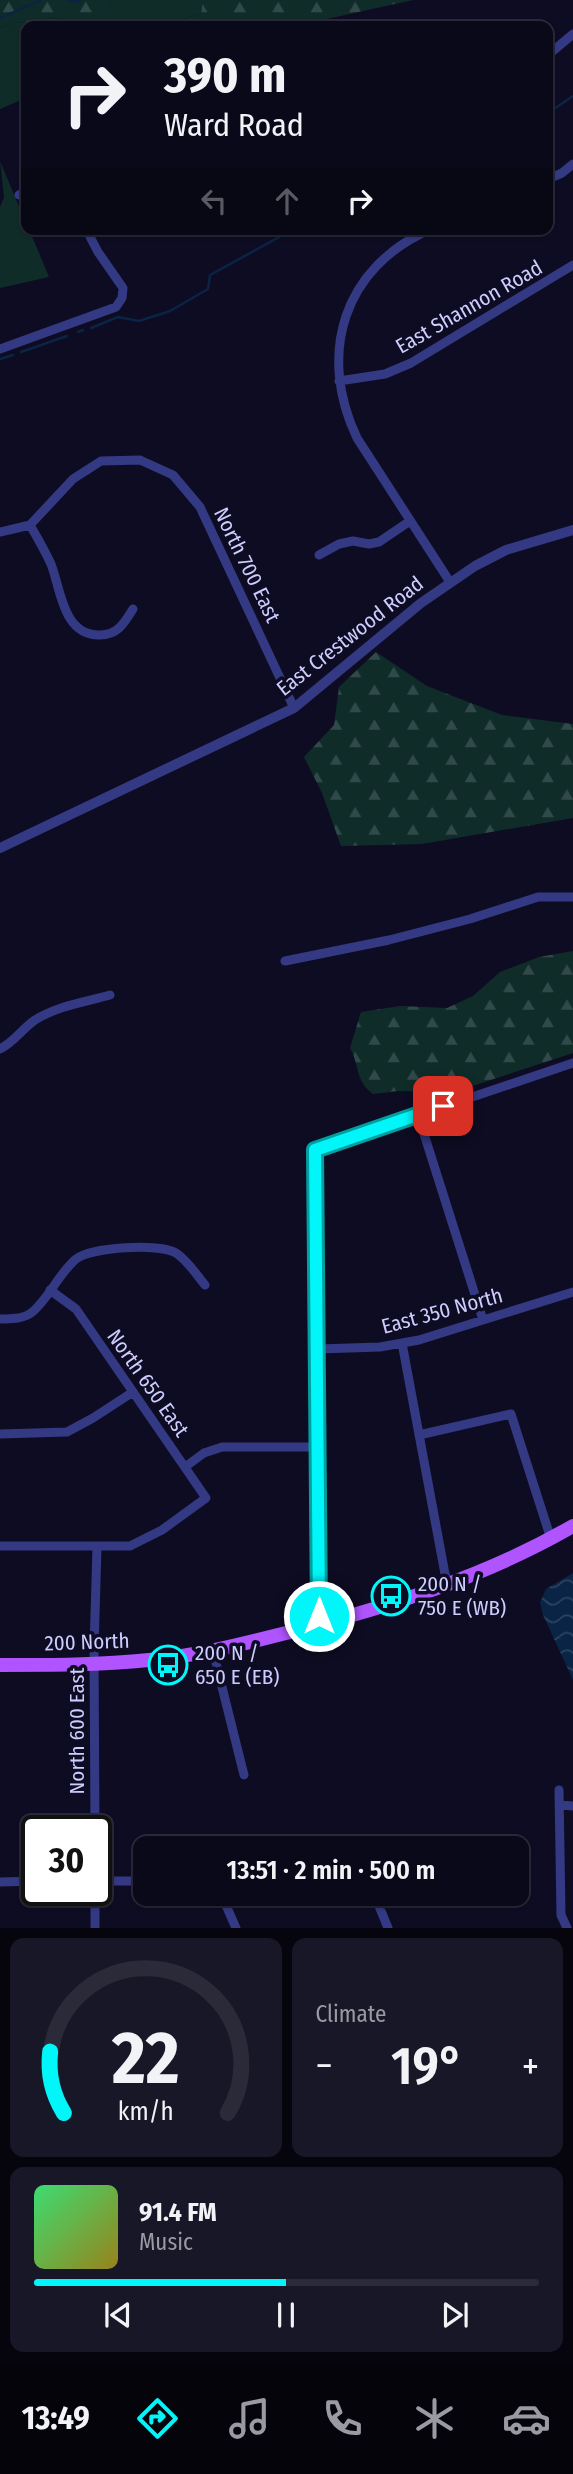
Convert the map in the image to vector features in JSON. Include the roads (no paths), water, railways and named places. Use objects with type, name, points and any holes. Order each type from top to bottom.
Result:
[{"type":"main road","name":"200 North","points":[[0,1665],[94,1664],[150,1660],[213,1651],[417,1597],[551,1539],[573,1526]]},
{"type":"street","points":[[553,51],[573,34]]},
{"type":"street","points":[[553,177],[573,164]]},
{"type":"street","points":[[0,349],[116,307],[122,298],[123,288],[89,235]]},
{"type":"street","points":[[420,235],[394,249],[375,265],[358,286],[338,346],[339,381],[346,414],[357,438],[450,582]]},
{"type":"street","name":"East Shannon Road","points":[[339,381],[385,374],[411,363],[573,265]]},
{"type":"street","name":"North 700 East","points":[[30,524],[73,479],[101,461],[140,460],[173,475],[200,507],[294,708]]},
{"type":"street","points":[[319,555],[340,544],[353,541],[369,544],[379,542],[410,521]]},
{"type":"street","points":[[0,532],[30,524],[51,564],[65,610],[72,623],[83,631],[98,635],[113,633],[125,623],[133,609]]},
{"type":"street","name":"East Crestwood Road","points":[[0,848],[294,708],[450,582],[475,566],[506,550],[573,530]]},
{"type":"street","points":[[285,961],[389,940],[470,919],[538,897],[573,897]]},
{"type":"street","points":[[0,1049],[9,1045],[34,1020],[62,1007],[110,995]]},
{"type":"street","points":[[319,1625],[314,1447],[318,1349],[315,1150],[573,1063]]},
{"type":"street","points":[[418,1115],[482,1320]]},
{"type":"street","points":[[0,1319],[15,1319],[31,1313],[77,1258],[92,1250],[156,1248],[174,1252],[190,1265],[205,1285]]},
{"type":"street","name":"North 650 East","points":[[50,1290],[76,1309],[185,1467],[204,1453],[222,1447],[314,1447]]},
{"type":"street","name":"East 350 North","points":[[318,1349],[380,1347],[402,1343],[573,1292]]},
{"type":"street","points":[[402,1343],[449,1584]]},
{"type":"street","points":[[0,1434],[67,1432],[133,1392]]},
{"type":"street","points":[[419,1435],[511,1414],[551,1539]]},
{"type":"street","points":[[0,1546],[130,1546],[162,1530],[206,1498],[185,1467]]},
{"type":"street","name":"North 600 East","points":[[95,1815],[97,1546]]},
{"type":"street","points":[[213,1651],[244,1775]]},
{"type":"street","points":[[559,1790],[561,1915],[567,1928]]},
{"type":"street","points":[[560,1805],[573,1806]]},
{"type":"street","points":[[0,1882],[21,1881]]},
{"type":"street","points":[[112,1881],[133,1881]]},
{"type":"street","points":[[95,1906],[95,1928]]},
{"type":"street","points":[[226,1906],[236,1928]]},
{"type":"street","points":[[379,1906],[388,1928]]},
{"type":"water","points":[[573,1573],[573,1680],[543,1615],[540,1602],[546,1589]]},
{"type":"waterway","points":[[0,18],[41,0]]},
{"type":"waterway","points":[[68,0],[80,2]]},
{"type":"waterway","points":[[553,110],[573,96]]},
{"type":"waterway","points":[[91,328],[118,317],[139,321],[170,311],[208,289],[210,275],[283,235]]},
{"type":"waterway","points":[[78,332],[83,330]]},
{"type":"waterway","points":[[21,352],[67,336]]},
{"type":"waterway","points":[[0,359],[13,355]]},
{"type":"place","name":"200 N / 750 E (WB)","points":[[391,1596]]},
{"type":"place","name":"200 N / 650 E (EB)","points":[[168,1665]]}]
